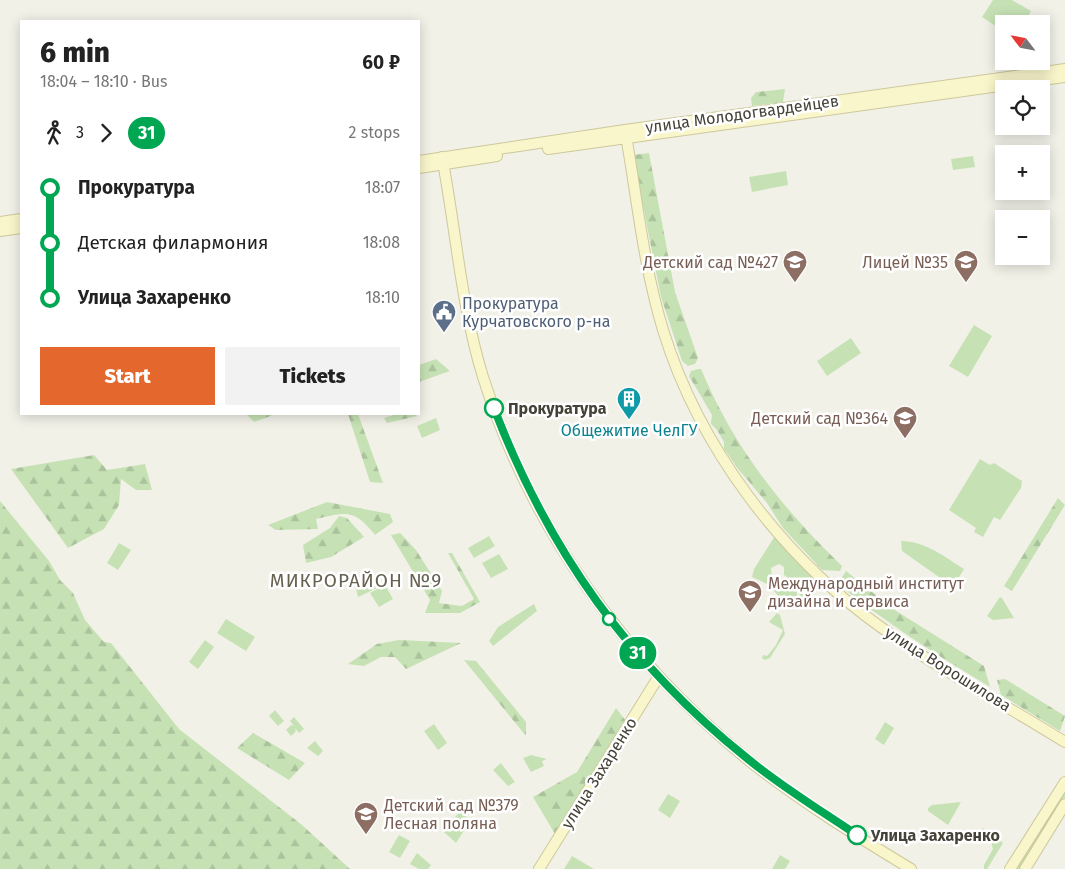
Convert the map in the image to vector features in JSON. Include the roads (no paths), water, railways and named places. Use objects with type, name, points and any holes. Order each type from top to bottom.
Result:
[{"type":"street","name":"улица Молодогвардейцев","points":[[420,168],[443,161],[1064,72]]},
{"type":"street","name":"улица Ворошилова","points":[[626,134],[642,247],[664,332],[700,417],[720,452],[752,499],[802,559],[866,616],[923,656],[1065,742]]},
{"type":"street","name":"улица Молодогвардейцев","points":[[420,161],[443,161]]},
{"type":"street","points":[[443,161],[464,296],[474,340],[493,406],[521,475],[581,581],[618,630],[659,676],[708,724],[768,775],[911,869]]},
{"type":"street","points":[[0,222],[20,219]]},
{"type":"street","points":[[0,231],[20,228]]},
{"type":"street","name":"улица Захаренко","points":[[539,869],[659,676]]},
{"type":"street","points":[[1010,869],[1065,782]]},
{"type":"street","points":[[1024,869],[1065,804]]},
{"type":"place","name":"Детский сад №427","points":[[795,283]]},
{"type":"place","name":"Лицей №35","points":[[966,283]]},
{"type":"place","name":"Прокуратура Курчатовского р-на","points":[[444,333]]},
{"type":"place","name":"Прокуратура","points":[[494,408]]},
{"type":"place","name":"Общежитие ЧелГУ","points":[[629,420]]},
{"type":"place","name":"Детский сад №364","points":[[905,439]]},
{"type":"place","name":"Международный институт дизайна и сервиса","points":[[750,613]]},
{"type":"place","name":"Детский сад №379 Лесная поляна","points":[[366,835]]},
{"type":"place","name":"Улица Захаренко","points":[[857,835]]},
{"type":"district","name":"МИКРОРАЙОН №9","points":[[356,580]]}]
